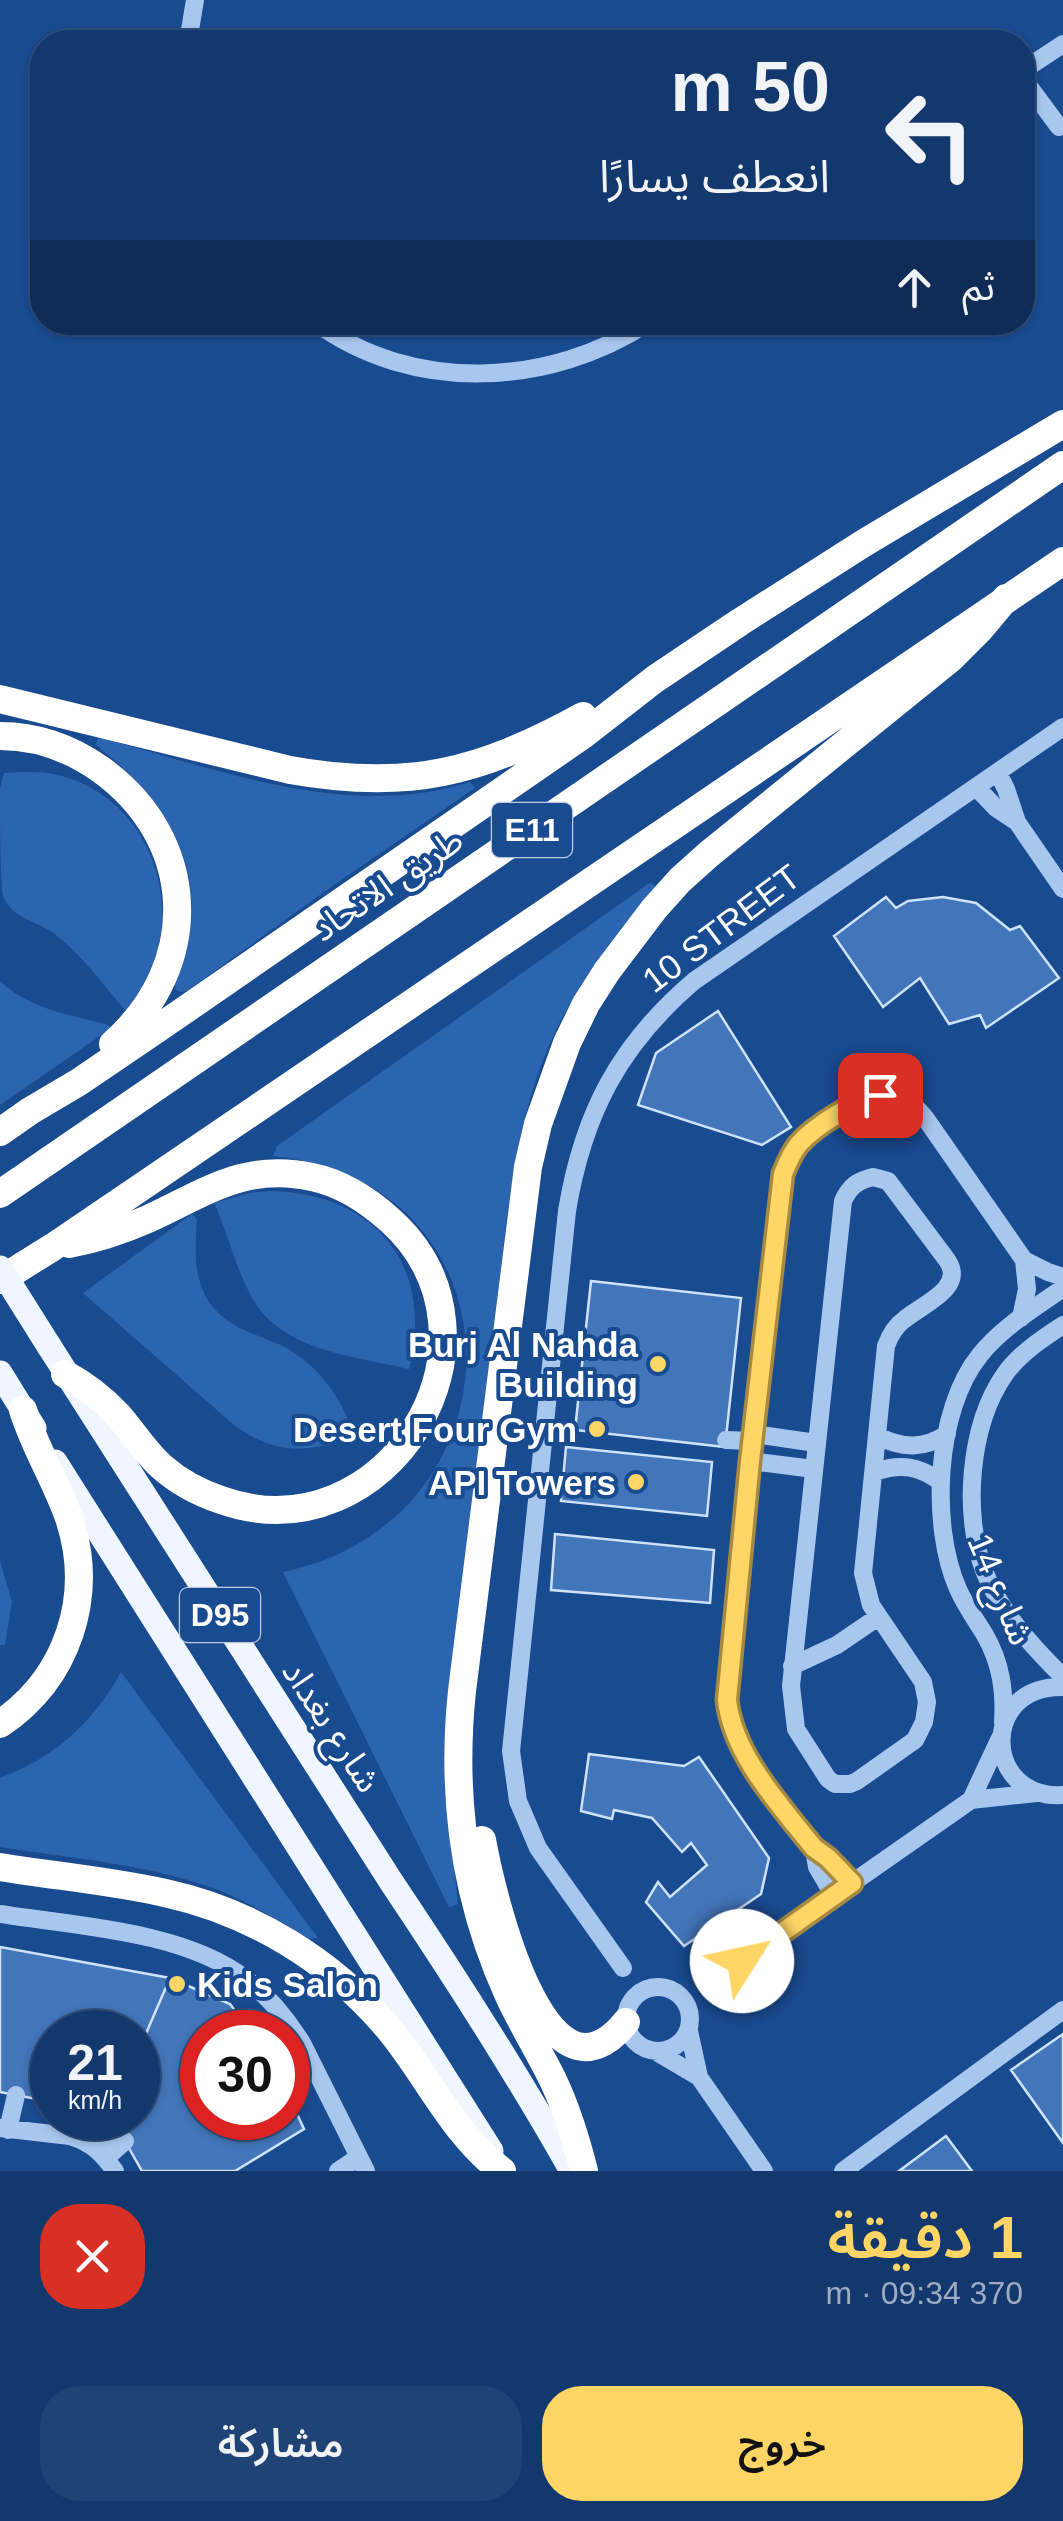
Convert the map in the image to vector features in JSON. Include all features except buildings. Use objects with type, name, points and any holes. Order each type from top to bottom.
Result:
[{"type":"highway","points":[[0,1132],[79,1082],[740,622],[1063,424]]},
{"type":"highway","name":"طريق الاتحاد","points":[[0,1194],[1063,465]]},
{"type":"highway","name":"E11","points":[[0,1280],[1063,561]]},
{"type":"highway","points":[[584,2171],[562,2100],[485,1936],[468,1870],[459,1799],[460,1709],[528,1167],[550,1083],[586,1004],[629,939],[680,880],[951,658],[1006,598]]},
{"type":"highway","points":[[0,699],[290,770],[376,779],[431,775],[496,758],[533,743],[655,679]]},
{"type":"highway","points":[[0,736],[27,738],[70,750],[114,778],[150,818],[163,842],[177,896],[172,952],[150,1003],[114,1043],[30,1111]]},
{"type":"highway","points":[[53,1247],[128,1228],[218,1184],[265,1174],[314,1177],[348,1191],[380,1211],[415,1246],[434,1286],[442,1328],[439,1372],[432,1396],[408,1443],[354,1490],[298,1508],[274,1510],[226,1502],[183,1482],[146,1451],[108,1405],[65,1374]]},
{"type":"highway","points":[[0,1724],[33,1698],[60,1659],[76,1614],[78,1589],[76,1552],[68,1516],[23,1410]]},
{"type":"highway","points":[[468,1655],[472,1769],[488,1871],[528,1989],[548,2026],[561,2039],[579,2047],[598,2046],[613,2037],[627,2013]]},
{"type":"highway","points":[[0,1867],[170,1894],[243,1919],[278,1936],[366,2004],[408,2053],[470,2143],[503,2171]]},
{"type":"main road","name":"شارع بغداد","points":[[0,1268],[495,2040],[572,2171]]},
{"type":"main road","name":"D95","points":[[2,1376],[503,2171]]},
{"type":"street","points":[[190,30],[195,0]]},
{"type":"street","points":[[1035,64],[1063,44]]},
{"type":"street","points":[[1035,93],[1059,128]]},
{"type":"street","points":[[332,335],[392,362],[456,374],[522,372],[585,356],[625,335]]},
{"type":"street","name":"10 STREET","points":[[623,1968],[532,1836],[518,1801],[511,1750],[567,1211],[577,1158],[595,1107],[637,1038],[694,981],[1063,727]]},
{"type":"street","points":[[998,774],[1016,822],[1063,889]]},
{"type":"street","points":[[976,788],[1016,822]]},
{"type":"street","points":[[852,1883],[814,1848],[741,1749],[729,1716],[728,1682],[750,1461],[739,1438],[783,1174],[798,1145],[866,1098],[895,1096],[912,1104],[926,1118],[1024,1260],[1027,1289],[1021,1318]]},
{"type":"street","points":[[873,1177],[888,1182],[952,1267],[953,1276],[944,1292],[902,1321],[890,1337],[884,1356],[878,1436],[864,1573],[878,1617],[923,1682],[926,1712],[916,1740],[857,1781],[835,1784],[796,1729],[792,1666],[842,1202],[848,1188],[873,1177]]},
{"type":"street","points":[[1024,1260],[1063,1276]]},
{"type":"street","name":"شارع 14","points":[[1002,1730],[1002,1676],[994,1653],[964,1603],[946,1554],[940,1513],[947,1434],[963,1381],[979,1355],[1063,1288]]},
{"type":"street","name":"شارع 14","points":[[1063,1325],[1018,1360],[996,1390],[982,1424],[971,1507],[978,1553],[996,1596],[1063,1677]]},
{"type":"street","points":[[878,1436],[910,1447],[947,1434]]},
{"type":"street","points":[[739,1438],[816,1442]]},
{"type":"street","points":[[750,1461],[814,1469]]},
{"type":"street","points":[[875,1472],[907,1466],[941,1482]]},
{"type":"street","points":[[792,1666],[837,1644],[878,1617]]},
{"type":"street","points":[[627,2013],[640,1992],[709,1983],[971,1800],[1010,1709],[1034,1691],[1063,1687]]},
{"type":"street","points":[[1002,1730],[1006,1765],[1024,1786],[1054,1795]]},
{"type":"street","points":[[971,1800],[1054,1795]]},
{"type":"street","points":[[814,1848],[818,1868],[834,1896]]},
{"type":"street","points":[[0,1914],[162,1942],[214,1960],[244,1978],[290,2023],[362,2164],[338,2171]]},
{"type":"street","points":[[699,2077],[638,2045],[628,2030],[623,1968],[685,2001],[699,2077],[764,2171]]},
{"type":"street","points":[[654,2052],[678,2044],[709,1983]]},
{"type":"street","points":[[843,2171],[1063,2010]]},
{"type":"street","points":[[16,2094],[4,2129],[30,2132]]},
{"type":"shaded area","points":[[98,737],[236,776],[330,793],[424,793],[470,782],[475,788],[181,992],[175,984],[187,947],[191,913],[189,880],[181,850],[148,795],[96,745]]},
{"type":"shaded area","points":[[4,773],[57,775],[88,786],[111,801],[130,820],[155,867],[162,921],[158,948],[141,989],[126,1011],[72,949],[52,932],[18,914],[3,896],[0,788]]},
{"type":"shaded area","points":[[651,882],[656,887],[603,953],[559,1024],[539,1070],[519,1143],[507,1216],[452,1698],[449,1816],[458,1904],[449,1907],[283,1572],[363,1541],[421,1489],[455,1425],[466,1355],[454,1286],[417,1225],[357,1179],[273,1156],[277,1146]]},
{"type":"shaded area","points":[[0,981],[37,1005],[109,1025],[110,1029],[0,1105]]},
{"type":"shaded area","points":[[269,1191],[306,1195],[339,1205],[366,1220],[388,1241],[404,1267],[413,1297],[415,1332],[409,1369],[317,1347],[277,1326],[261,1310],[243,1279],[214,1203]]},
{"type":"shaded area","points":[[192,1214],[197,1220],[197,1270],[215,1310],[244,1330],[287,1349],[313,1368],[343,1408],[353,1431],[348,1440],[302,1449],[275,1446],[248,1435],[83,1293]]},
{"type":"shaded area","points":[[0,1561],[12,1602],[5,1645],[0,1645]]},
{"type":"shaded area","points":[[121,1672],[318,1938],[309,1939],[263,1911],[187,1880],[108,1863],[0,1847],[0,1778],[38,1760],[70,1737],[98,1707]]},
{"type":"place","name":"Burj Al Nahda Building","points":[[658,1364]]},
{"type":"place","name":"Desert Four Gym","points":[[597,1429]]},
{"type":"place","name":"API Towers","points":[[636,1482]]},
{"type":"place","name":"Kids Salon","points":[[177,1984]]},
{"type":"route","points":[[742,1961],[852,1883],[814,1848],[741,1749],[727,1700],[783,1174],[798,1145],[811,1134],[866,1098],[880,1095]]}]
